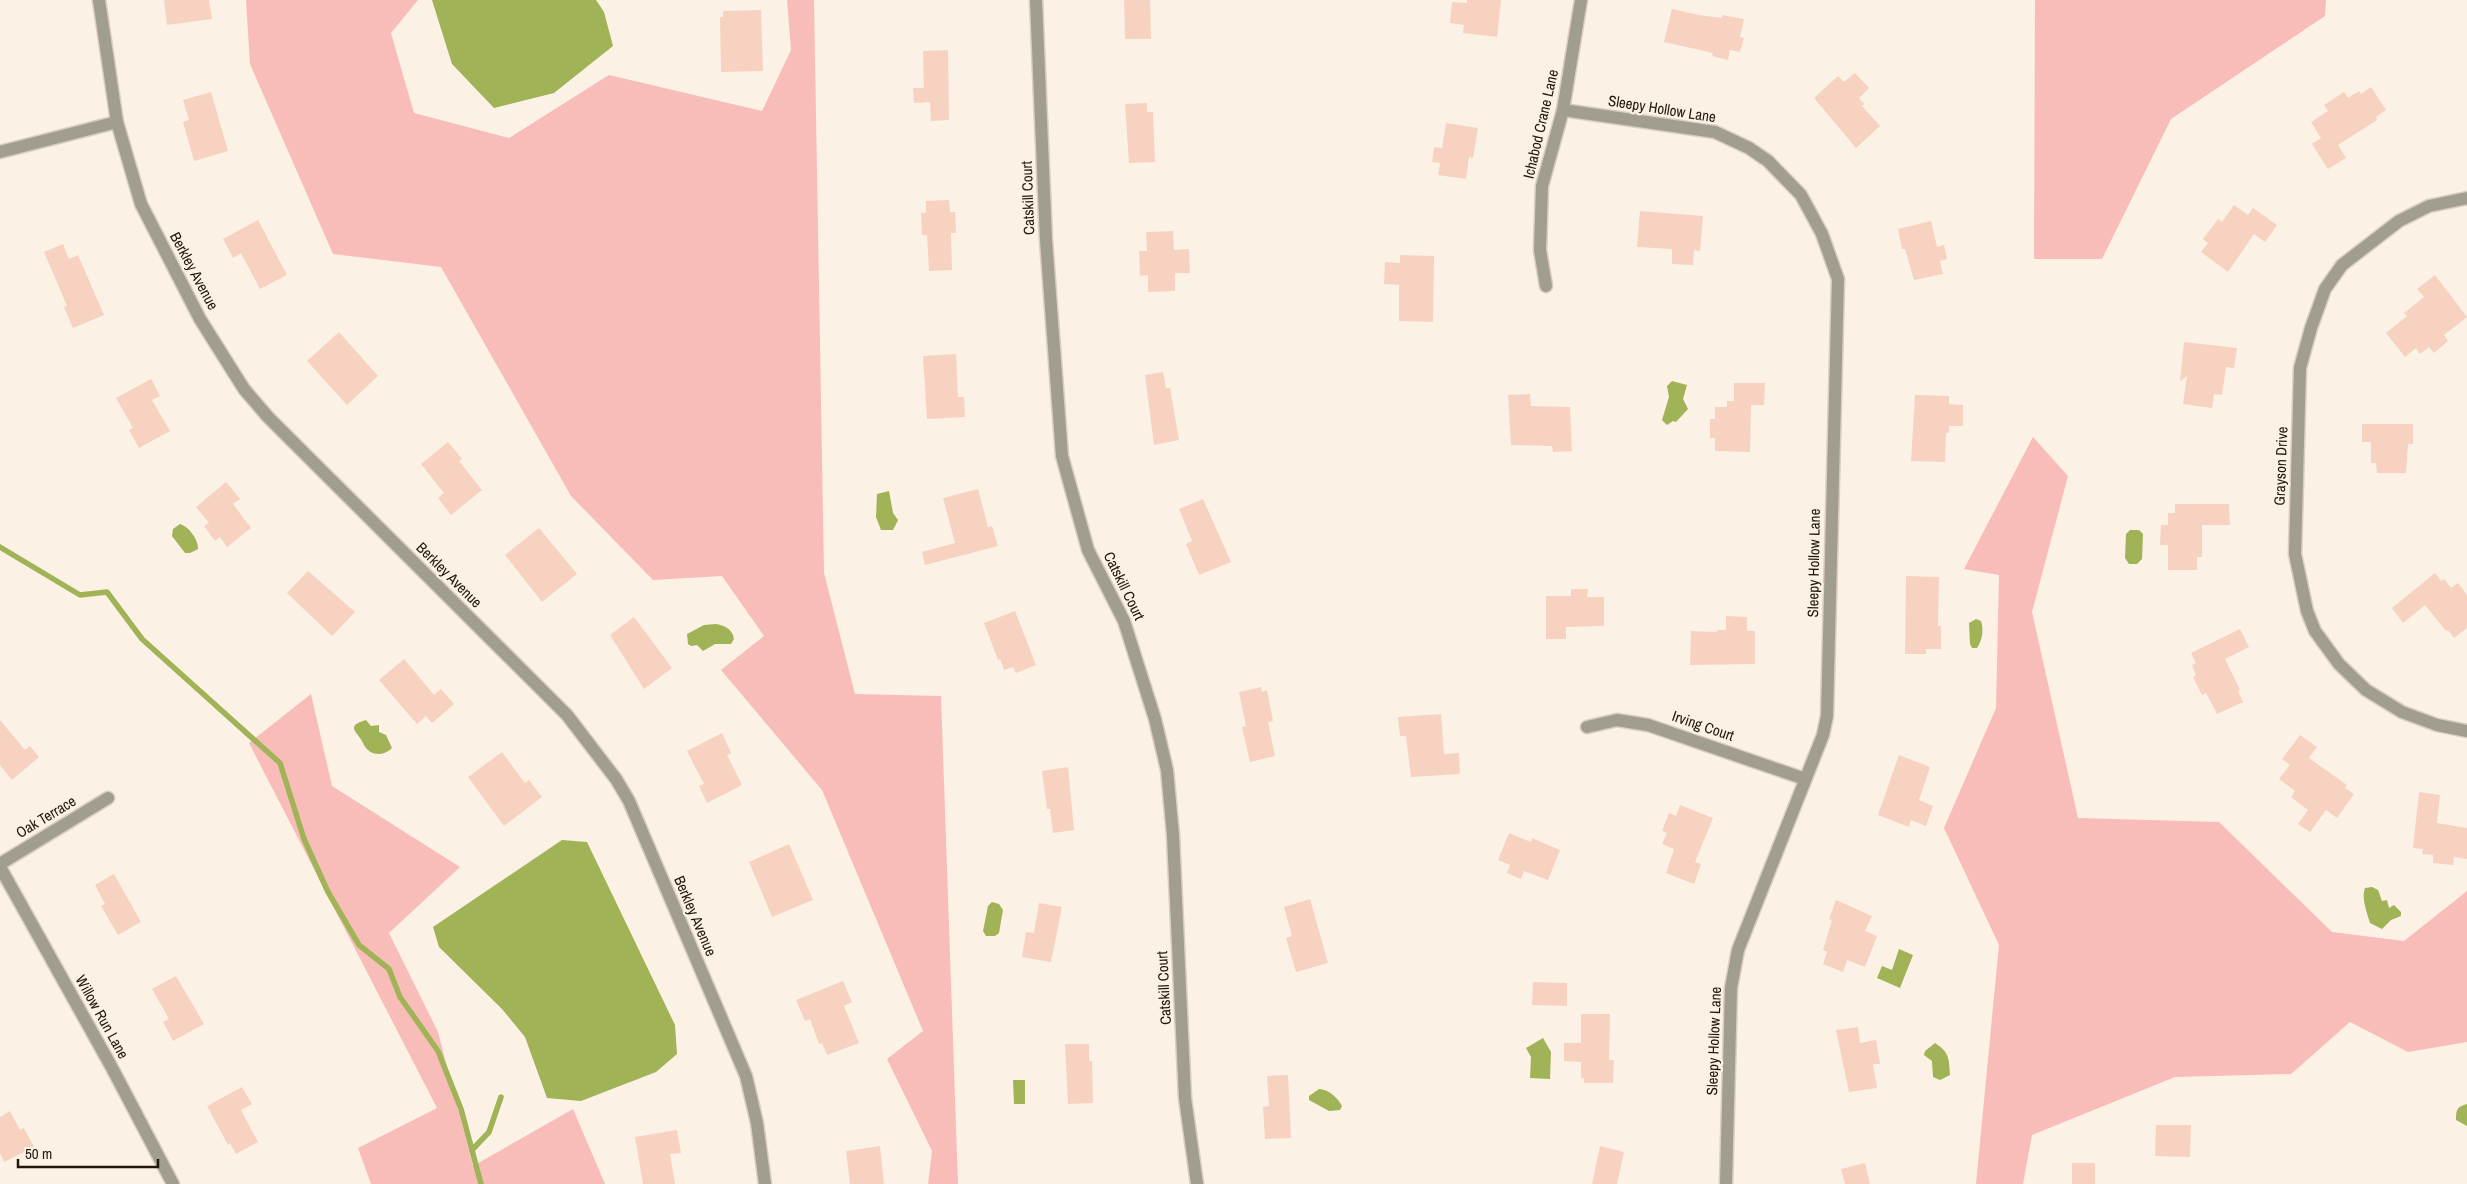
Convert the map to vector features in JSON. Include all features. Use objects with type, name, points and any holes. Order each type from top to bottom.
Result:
[{"type":"street","name":"Berkley Avenue","points":[[99,0],[117,122],[141,204],[200,319],[244,389],[268,417],[567,716],[616,779],[629,801],[746,1076],[757,1123],[765,1184]]},
{"type":"street","name":"Catskill Court","points":[[1036,0],[1046,240],[1062,456],[1088,550],[1124,621],[1155,719],[1167,770],[1176,891],[1185,1098],[1197,1184]]},
{"type":"street","name":"Ichabod Crane Lane","points":[[1546,286],[1540,250],[1542,186],[1563,110],[1581,0]]},
{"type":"street","name":"Sleepy Hollow Lane","points":[[1563,110],[1715,132],[1748,148],[1768,161],[1801,195],[1822,234],[1838,279],[1827,716],[1822,735],[1738,950],[1731,988],[1726,1184]]},
{"type":"street","points":[[0,152],[117,122]]},
{"type":"street","name":"Grayson Drive","points":[[2467,198],[2429,206],[2399,221],[2342,265],[2325,289],[2311,328],[2300,368],[2295,554],[2307,611],[2315,631],[2339,664],[2366,690],[2402,712],[2437,725],[2467,731]]},
{"type":"street","name":"Irving Court","points":[[1587,728],[1617,720],[1648,725],[1805,779]]},
{"type":"street","name":"Oak Terrace","points":[[0,865],[108,798]]},
{"type":"street","name":"Willow Run Lane","points":[[0,865],[173,1184]]},
{"type":"shaded area","points":[[246,0],[418,0],[391,33],[414,113],[509,138],[609,75],[762,111],[791,50],[787,0],[814,0],[824,573],[855,694],[941,696],[958,1184],[928,1184],[932,1151],[887,1059],[923,1031],[822,790],[721,670],[764,636],[722,576],[653,580],[571,496],[441,267],[333,254],[250,64]]},
{"type":"shaded area","points":[[432,0],[596,0],[604,12],[613,46],[554,93],[494,108],[452,64]]},
{"type":"shaded area","points":[[2035,0],[2326,0],[2325,16],[2171,119],[2102,259],[2034,259]]},
{"type":"shaded area","points":[[1672,381],[1687,385],[1683,399],[1688,409],[1676,422],[1673,421],[1667,425],[1662,420],[1669,397],[1667,386]]},
{"type":"shaded area","points":[[2033,437],[2068,476],[2032,612],[2078,818],[2219,822],[2332,932],[2404,941],[2467,891],[2467,1042],[2408,1052],[2350,1022],[2291,1074],[2175,1077],[2032,1135],[2023,1184],[1976,1184],[1999,945],[1944,828],[1996,708],[1999,575],[1964,569]]},
{"type":"shaded area","points":[[889,491],[893,513],[898,520],[893,530],[881,530],[876,517],[877,494]]},
{"type":"shaded area","points":[[180,524],[192,534],[198,549],[185,553],[172,536],[173,529]]},
{"type":"shaded area","points":[[2130,530],[2139,530],[2143,534],[2142,559],[2137,564],[2129,564],[2125,558],[2126,534]]},
{"type":"shaded area","points":[[1976,619],[1981,621],[1982,635],[1977,648],[1972,648],[1970,644],[1969,623]]},
{"type":"shaded area","points":[[716,624],[730,630],[734,639],[731,644],[715,644],[703,651],[697,645],[691,646],[688,644],[687,634],[704,625]]},
{"type":"shaded area","points":[[311,694],[332,786],[460,867],[389,933],[438,1032],[473,1166],[573,1109],[605,1184],[371,1184],[358,1148],[437,1108],[249,743]]},
{"type":"shaded area","points":[[366,720],[371,726],[379,725],[379,732],[386,735],[392,748],[384,753],[376,754],[365,747],[354,727],[359,722]]},
{"type":"shaded area","points":[[562,840],[587,842],[675,1025],[677,1054],[656,1072],[581,1101],[547,1098],[525,1037],[502,1009],[439,947],[433,927]]},
{"type":"shaded area","points":[[2372,887],[2378,890],[2382,901],[2387,900],[2389,908],[2394,905],[2401,912],[2401,916],[2391,920],[2382,929],[2370,923],[2365,905],[2365,888]]},
{"type":"shaded area","points":[[992,902],[999,904],[1003,910],[999,933],[995,936],[986,936],[983,931],[988,906]]},
{"type":"shaded area","points":[[1899,949],[1913,955],[1900,988],[1877,978],[1882,966],[1892,970]]},
{"type":"shaded area","points":[[1543,1038],[1551,1052],[1550,1079],[1530,1078],[1531,1057],[1526,1048]]},
{"type":"shaded area","points":[[1935,1043],[1946,1053],[1949,1064],[1950,1075],[1940,1080],[1933,1077],[1932,1061],[1924,1055],[1925,1051]]},
{"type":"shaded area","points":[[1013,1080],[1025,1080],[1025,1104],[1014,1104]]},
{"type":"shaded area","points":[[1319,1089],[1329,1092],[1338,1100],[1342,1106],[1340,1110],[1329,1111],[1309,1100],[1309,1096]]},
{"type":"shaded area","points":[[2467,1104],[2467,1126],[2456,1120],[2456,1113],[2461,1106]]},
{"type":"building","points":[[164,0],[209,0],[212,19],[167,25]]},
{"type":"building","points":[[1124,0],[1150,0],[1151,39],[1125,39]]},
{"type":"building","points":[[1467,0],[1501,0],[1497,37],[1463,33],[1464,25],[1450,23],[1452,2],[1467,3]]},
{"type":"building","points":[[1672,9],[1699,15],[1722,18],[1722,15],[1744,19],[1740,37],[1744,38],[1740,52],[1730,50],[1728,60],[1712,56],[1713,53],[1664,42]]},
{"type":"building","points":[[761,10],[763,71],[721,72],[720,17],[723,17],[723,11]]},
{"type":"building","points":[[948,50],[949,120],[931,121],[930,102],[914,103],[913,88],[924,88],[923,51]]},
{"type":"building","points":[[1855,73],[1869,88],[1859,98],[1864,104],[1862,106],[1880,126],[1856,148],[1814,98],[1838,76],[1844,82]]},
{"type":"building","points":[[2371,87],[2386,110],[2376,117],[2377,120],[2338,145],[2346,158],[2328,169],[2312,144],[2321,138],[2311,122],[2328,111],[2324,105],[2344,92],[2348,98],[2359,91],[2361,94]]},
{"type":"building","points":[[211,92],[228,151],[194,161],[183,122],[189,120],[183,100]]},
{"type":"building","points":[[1147,103],[1147,112],[1153,112],[1155,162],[1129,163],[1125,104]]},
{"type":"building","points":[[1446,123],[1478,128],[1473,158],[1469,157],[1466,179],[1438,175],[1440,163],[1432,162],[1434,147],[1442,148]]},
{"type":"building","points":[[949,200],[950,212],[955,212],[956,233],[951,233],[952,270],[929,271],[927,235],[922,235],[921,213],[926,213],[926,201]]},
{"type":"building","points":[[2234,205],[2248,215],[2253,208],[2277,225],[2265,242],[2254,234],[2228,272],[2201,252],[2208,243],[2203,239],[2218,219],[2222,222]]},
{"type":"building","points":[[1640,211],[1703,216],[1700,251],[1694,250],[1693,265],[1672,264],[1672,249],[1637,247]]},
{"type":"building","points":[[258,220],[287,275],[260,289],[241,253],[233,258],[223,239]]},
{"type":"building","points":[[1931,221],[1937,247],[1944,245],[1947,259],[1940,261],[1943,274],[1914,280],[1905,249],[1902,249],[1898,229]]},
{"type":"building","points":[[1173,231],[1174,250],[1189,249],[1190,273],[1175,273],[1175,291],[1148,292],[1148,275],[1140,276],[1139,251],[1147,251],[1146,232]]},
{"type":"building","points":[[63,244],[69,259],[78,255],[104,315],[73,328],[64,307],[67,306],[44,252]]},
{"type":"building","points":[[1400,255],[1434,256],[1433,322],[1399,321],[1399,285],[1384,284],[1385,262],[1400,263]]},
{"type":"building","points":[[2435,275],[2467,317],[2444,335],[2448,341],[2434,353],[2429,347],[2420,354],[2416,348],[2405,357],[2386,333],[2407,316],[2404,313],[2424,297],[2417,289]]},
{"type":"building","points":[[339,332],[378,376],[347,405],[307,361]]},
{"type":"building","points":[[2184,342],[2237,348],[2234,368],[2226,367],[2222,395],[2214,394],[2212,408],[2183,404],[2187,376],[2180,381]]},
{"type":"building","points":[[956,354],[958,397],[964,397],[965,417],[927,419],[923,356]]},
{"type":"building","points":[[1163,372],[1166,388],[1170,388],[1179,440],[1154,445],[1145,375]]},
{"type":"building","points":[[151,379],[160,396],[152,400],[170,431],[139,448],[129,430],[133,428],[116,398]]},
{"type":"building","points":[[1734,383],[1765,383],[1764,405],[1751,405],[1750,452],[1715,451],[1715,438],[1710,438],[1710,419],[1715,419],[1715,407],[1727,407],[1727,401],[1734,401]]},
{"type":"building","points":[[1530,394],[1531,406],[1570,407],[1572,451],[1553,452],[1552,446],[1511,445],[1508,395]]},
{"type":"building","points":[[1915,395],[1949,396],[1949,404],[1963,405],[1963,426],[1949,426],[1949,433],[1946,433],[1945,462],[1911,461]]},
{"type":"building","points":[[2362,424],[2413,424],[2413,444],[2408,444],[2406,473],[2377,473],[2376,463],[2371,463],[2371,442],[2362,442]]},
{"type":"building","points":[[448,442],[462,459],[459,461],[482,490],[451,515],[438,498],[444,493],[421,464]]},
{"type":"building","points":[[226,482],[240,499],[233,504],[251,528],[227,547],[220,537],[215,541],[204,526],[209,523],[196,507]]},
{"type":"building","points":[[978,489],[988,527],[992,526],[998,546],[925,565],[922,552],[955,543],[943,498]]},
{"type":"building","points":[[1203,499],[1231,562],[1199,575],[1186,544],[1192,541],[1179,509]]},
{"type":"building","points":[[2175,504],[2229,504],[2230,525],[2202,525],[2202,557],[2197,557],[2197,570],[2168,570],[2168,545],[2160,545],[2161,525],[2168,525],[2168,513],[2175,513]]},
{"type":"building","points":[[539,528],[577,574],[542,602],[505,555]]},
{"type":"building","points":[[308,571],[355,612],[332,636],[287,593]]},
{"type":"building","points":[[2435,573],[2441,581],[2444,579],[2451,588],[2458,583],[2467,595],[2467,628],[2454,638],[2425,605],[2403,623],[2392,608]]},
{"type":"building","points":[[1906,576],[1939,577],[1938,626],[1941,626],[1941,649],[1926,649],[1926,654],[1905,654]]},
{"type":"building","points":[[1571,589],[1588,589],[1587,597],[1604,597],[1604,626],[1566,627],[1566,639],[1546,639],[1546,596],[1571,596]]},
{"type":"building","points":[[1015,611],[1036,665],[1016,673],[1013,667],[1004,670],[1000,659],[998,660],[984,623]]},
{"type":"building","points":[[1726,616],[1747,617],[1747,631],[1755,631],[1755,664],[1690,665],[1691,631],[1717,632],[1717,630],[1726,630]]},
{"type":"building","points":[[634,617],[672,668],[644,689],[610,635]]},
{"type":"building","points":[[2240,629],[2249,647],[2225,659],[2240,690],[2238,691],[2243,702],[2217,714],[2206,693],[2202,695],[2193,677],[2196,675],[2192,665],[2196,663],[2191,653]]},
{"type":"building","points":[[404,659],[434,695],[441,689],[454,704],[432,723],[426,716],[417,724],[379,680]]},
{"type":"building","points":[[1261,687],[1262,692],[1267,690],[1273,721],[1268,722],[1275,756],[1250,762],[1242,727],[1246,726],[1239,692]]},
{"type":"building","points":[[1441,714],[1444,754],[1459,753],[1460,774],[1411,777],[1406,736],[1400,736],[1398,717]]},
{"type":"building","points":[[0,720],[25,750],[30,746],[39,757],[12,780],[0,765]]},
{"type":"building","points":[[722,733],[731,753],[727,755],[742,785],[707,803],[699,786],[704,784],[687,751]]},
{"type":"building","points":[[2300,735],[2317,747],[2309,758],[2347,785],[2345,788],[2354,794],[2337,818],[2326,810],[2310,832],[2298,824],[2308,810],[2291,797],[2295,791],[2279,779],[2290,765],[2282,759]]},
{"type":"building","points":[[502,752],[525,783],[529,780],[542,797],[504,826],[468,777]]},
{"type":"building","points":[[1899,755],[1930,767],[1919,800],[1933,806],[1926,826],[1911,820],[1909,827],[1878,815]]},
{"type":"building","points":[[1068,767],[1074,830],[1053,833],[1050,809],[1047,809],[1042,771]]},
{"type":"building","points":[[2419,792],[2440,795],[2437,823],[2467,828],[2467,859],[2454,857],[2453,865],[2433,863],[2433,855],[2422,854],[2423,849],[2413,848]]},
{"type":"building","points":[[1680,805],[1713,818],[1695,862],[1701,864],[1694,884],[1666,873],[1674,849],[1662,844],[1667,833],[1662,831],[1669,813],[1676,816]]},
{"type":"building","points":[[1509,833],[1531,842],[1532,838],[1560,850],[1548,880],[1524,871],[1521,879],[1507,873],[1510,865],[1498,860]]},
{"type":"building","points":[[789,844],[813,900],[772,917],[749,862]]},
{"type":"building","points":[[114,874],[141,922],[118,935],[101,906],[105,904],[95,885]]},
{"type":"building","points":[[1310,899],[1328,963],[1296,972],[1286,938],[1292,936],[1284,907]]},
{"type":"building","points":[[1836,900],[1872,916],[1865,931],[1877,936],[1865,967],[1847,960],[1843,972],[1823,964],[1827,952],[1823,950],[1832,920],[1829,919]]},
{"type":"building","points":[[1039,903],[1062,907],[1051,962],[1022,957],[1026,932],[1034,933]]},
{"type":"building","points":[[176,976],[204,1024],[173,1041],[163,1022],[169,1019],[152,989]]},
{"type":"building","points":[[843,981],[852,1002],[844,1006],[859,1043],[827,1055],[822,1043],[819,1044],[810,1019],[805,1021],[796,1000]]},
{"type":"building","points":[[1533,982],[1567,983],[1567,1006],[1532,1005]]},
{"type":"building","points":[[1581,1014],[1610,1014],[1609,1060],[1614,1060],[1613,1083],[1584,1083],[1584,1078],[1581,1078],[1581,1062],[1564,1061],[1564,1043],[1581,1043]]},
{"type":"building","points":[[1858,1027],[1860,1043],[1876,1040],[1880,1064],[1873,1064],[1877,1088],[1849,1092],[1836,1030]]},
{"type":"building","points":[[1065,1044],[1089,1044],[1089,1061],[1092,1061],[1093,1103],[1068,1104]]},
{"type":"building","points":[[1288,1075],[1291,1138],[1265,1139],[1263,1107],[1269,1106],[1267,1076]]},
{"type":"building","points":[[242,1087],[252,1104],[241,1110],[258,1142],[236,1154],[230,1143],[228,1145],[207,1106]]},
{"type":"building","points":[[10,1111],[20,1130],[24,1128],[34,1147],[4,1162],[0,1153],[0,1117]]},
{"type":"building","points":[[2156,1125],[2191,1125],[2190,1157],[2155,1156]]},
{"type":"building","points":[[677,1130],[681,1153],[670,1154],[675,1184],[643,1184],[635,1137]]},
{"type":"building","points":[[880,1146],[884,1184],[850,1184],[846,1151]]},
{"type":"building","points":[[1600,1146],[1624,1152],[1617,1184],[1592,1184]]},
{"type":"building","points":[[1865,1163],[1870,1184],[1845,1184],[1841,1169]]},
{"type":"building","points":[[2072,1163],[2095,1163],[2095,1184],[2072,1184]]},
{"type":"waterway","points":[[0,547],[80,595],[107,592],[142,639],[280,763],[304,839],[328,892],[359,945],[389,969],[400,997],[438,1051],[461,1109],[481,1184]]},
{"type":"waterway","points":[[472,1150],[489,1132],[501,1097]]}]
